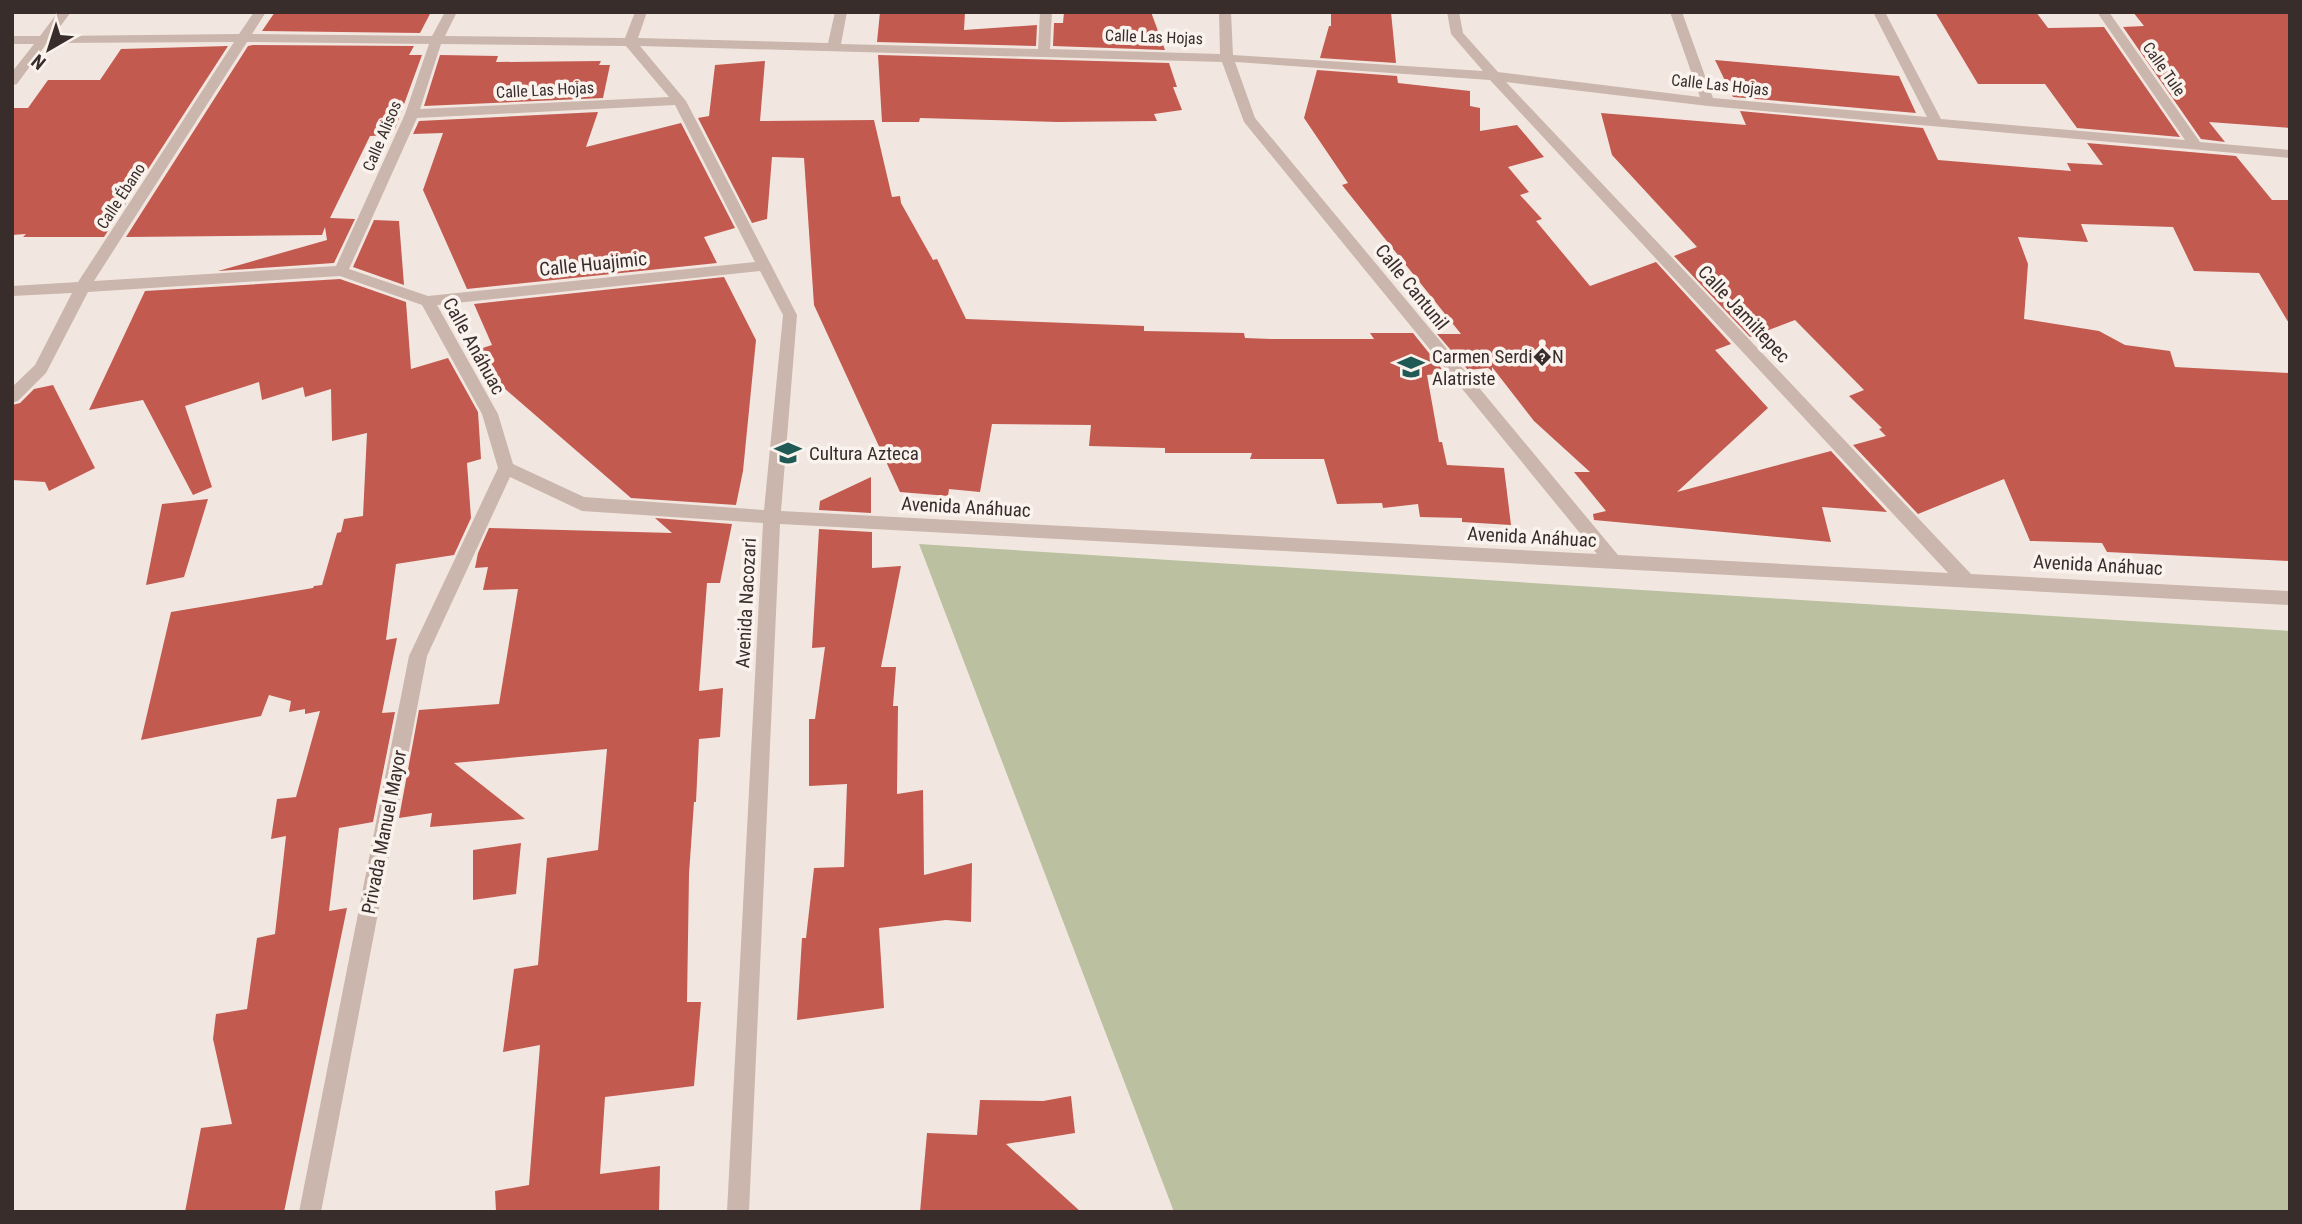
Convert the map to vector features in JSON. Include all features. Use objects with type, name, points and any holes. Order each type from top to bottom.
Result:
[{"type":"street","points":[[12,81],[65,12]]},
{"type":"street","name":"Calle Ébano","points":[[12,397],[41,369],[82,288],[260,12]]},
{"type":"street","name":"Calle Alisos","points":[[341,271],[412,114],[436,41],[451,12]]},
{"type":"street","points":[[630,42],[641,12]]},
{"type":"street","points":[[834,47],[841,12]]},
{"type":"street","points":[[1044,51],[1046,12]]},
{"type":"street","name":"Calle Cantunil","points":[[1225,12],[1227,58],[1249,119],[1614,563]]},
{"type":"street","name":"Calle Jamiltepec","points":[[1453,12],[1457,34],[1494,76],[1965,579]]},
{"type":"street","points":[[1676,12],[1708,102]]},
{"type":"street","points":[[1879,12],[1937,123]]},
{"type":"street","name":"Calle Tule","points":[[2103,12],[2196,146]]},
{"type":"street","name":"Calle Las Hojas","points":[[12,40],[244,38],[630,42],[1227,58],[1494,76],[1708,102],[2290,154]]},
{"type":"street","name":"Avenida Nacozari","points":[[630,42],[679,101],[790,315],[772,517],[738,1212]]},
{"type":"street","name":"Calle Las Hojas","points":[[412,114],[679,101]]},
{"type":"street","name":"Calle Huajimic","points":[[427,301],[763,266]]},
{"type":"street","name":"Calle Anáhuac","points":[[12,291],[341,271],[427,301],[490,414],[506,468]]},
{"type":"street","points":[[506,468],[582,504],[772,517]]},
{"type":"street","name":"Privada Manuel Mayor","points":[[310,1212],[418,656],[506,468]]},
{"type":"street","name":"Avenida Anáhuac","points":[[772,517],[2290,598]]},
{"type":"green space","points":[[919,544],[2290,631],[2290,1212],[1174,1212]]},
{"type":"building","points":[[275,12],[431,12],[420,33],[262,31]]},
{"type":"building","points":[[880,12],[965,12],[964,30],[1037,25],[1036,46],[877,42]]},
{"type":"building","points":[[1064,12],[1151,12],[1165,50],[1053,46],[1054,23],[1063,23]]},
{"type":"building","points":[[1331,12],[1391,12],[1396,63],[1320,58],[1331,26]]},
{"type":"building","points":[[1935,12],[2036,12],[2048,28],[2104,27],[2180,137],[2077,128],[2045,84],[1978,84]]},
{"type":"building","points":[[2133,12],[2290,12],[2290,128],[2209,122],[2225,142],[2201,139],[2123,27],[2144,26]]},
{"type":"building","points":[[228,46],[104,237],[12,235],[12,108],[28,108],[48,80],[100,80],[121,49]]},
{"type":"building","points":[[248,46],[414,46],[409,55],[422,55],[395,129],[391,118],[392,135],[370,136],[330,218],[355,219],[334,263],[218,271],[327,240],[325,227],[322,235],[126,237]]},
{"type":"building","points":[[440,55],[498,56],[496,62],[601,61],[599,65],[610,65],[603,98],[424,106]]},
{"type":"building","points":[[878,55],[1169,63],[1177,87],[1173,87],[1182,110],[1154,114],[1157,121],[1058,122],[920,118],[919,122],[882,122]]},
{"type":"building","points":[[1715,60],[1899,76],[1916,113],[1733,97]]},
{"type":"building","points":[[765,61],[760,121],[874,120],[892,197],[900,196],[901,203],[933,260],[937,259],[966,319],[1144,326],[1144,331],[1244,333],[1245,338],[1271,339],[1374,339],[1370,333],[1413,333],[1445,373],[1427,375],[1439,442],[1442,442],[1447,465],[1504,468],[1511,525],[1462,522],[1462,518],[1420,517],[1418,504],[1383,508],[1382,503],[1337,504],[1324,459],[1250,459],[1252,453],[1165,453],[1165,448],[1089,446],[1091,425],[992,424],[980,492],[949,489],[948,496],[900,492],[814,305],[804,158],[772,157],[767,219],[752,223],[698,118],[709,116],[715,65]]},
{"type":"building","points":[[1317,70],[1397,76],[1398,83],[1470,91],[1470,106],[1480,108],[1480,131],[1517,125],[1544,157],[1508,167],[1529,192],[1520,195],[1542,219],[1536,221],[1590,286],[1656,262],[1731,344],[1715,350],[1768,408],[1677,492],[1831,451],[1887,512],[1822,507],[1831,542],[1594,520],[1593,514],[1606,511],[1574,472],[1590,472],[1534,421],[1492,367],[1492,371],[1488,368],[1468,370],[1437,334],[1461,334],[1342,185],[1348,183],[1304,118]]},
{"type":"building","points":[[1740,111],[1923,128],[1938,160],[2071,171],[2067,163],[2103,165],[2087,143],[2236,156],[2272,200],[2290,200],[2290,325],[2259,273],[2194,271],[2173,227],[2081,224],[2088,242],[2018,237],[2028,264],[2024,319],[2099,331],[2125,345],[2170,351],[2175,367],[2290,373],[2290,561],[2107,552],[2102,543],[2030,541],[2004,479],[1918,514],[1853,445],[1886,436],[1879,429],[1882,428],[1849,396],[1864,390],[1795,320],[1750,337],[1674,256],[1697,247],[1612,155],[1601,113],[1746,125]]},
{"type":"building","points":[[598,112],[586,147],[681,123],[735,228],[704,237],[717,263],[467,289],[423,190],[443,133],[413,134],[419,121]]},
{"type":"building","points":[[374,220],[399,221],[404,285],[353,267]]},
{"type":"building","points":[[724,277],[756,340],[743,471],[736,505],[631,498],[474,362],[474,366],[467,353],[492,345],[474,304]]},
{"type":"building","points":[[340,279],[406,302],[411,369],[448,358],[478,412],[481,459],[467,463],[471,518],[454,555],[396,564],[386,640],[397,638],[382,713],[395,712],[373,822],[339,828],[329,911],[347,908],[284,1212],[185,1212],[201,1128],[232,1124],[213,1039],[216,1014],[247,1009],[257,938],[275,934],[286,836],[271,839],[277,799],[296,797],[320,711],[305,714],[305,709],[289,712],[291,701],[269,695],[261,716],[141,740],[171,612],[322,585],[337,533],[341,532],[344,519],[363,516],[367,433],[332,441],[331,389],[305,397],[303,387],[262,400],[259,382],[185,406],[212,487],[193,495],[143,400],[89,410],[145,291]]},
{"type":"building","points":[[53,385],[95,468],[49,491],[45,482],[12,480],[12,405],[20,403],[34,389]]},
{"type":"building","points":[[871,477],[871,513],[819,510],[820,501]]},
{"type":"building","points":[[208,499],[184,577],[146,585],[162,504]]},
{"type":"building","points":[[655,518],[732,524],[720,583],[707,583],[699,691],[723,688],[720,737],[699,739],[694,802],[689,874],[687,1002],[701,1002],[694,1086],[605,1097],[600,1174],[660,1166],[659,1212],[496,1212],[495,1191],[529,1185],[540,1045],[503,1052],[514,969],[538,965],[547,858],[598,850],[607,749],[454,763],[525,819],[430,827],[432,813],[399,818],[419,710],[499,704],[518,589],[483,590],[488,567],[475,568],[478,553],[489,528],[672,533]]},
{"type":"building","points":[[819,529],[872,532],[872,568],[901,566],[881,667],[896,667],[893,706],[898,706],[897,794],[923,790],[924,875],[972,863],[971,922],[946,920],[879,928],[884,1008],[797,1020],[802,938],[806,938],[814,868],[844,867],[847,784],[809,786],[809,719],[815,719],[825,647],[812,648]]},
{"type":"building","points":[[521,843],[516,894],[473,900],[473,850]]},
{"type":"building","points":[[1071,1096],[1075,1133],[1006,1144],[1081,1212],[920,1212],[927,1133],[977,1135],[980,1100],[1043,1101]]},
{"type":"place","name":"Carmen Serdi�N Alatriste","points":[[1411,367]]},
{"type":"place","name":"Cultura Azteca","points":[[788,453]]}]
